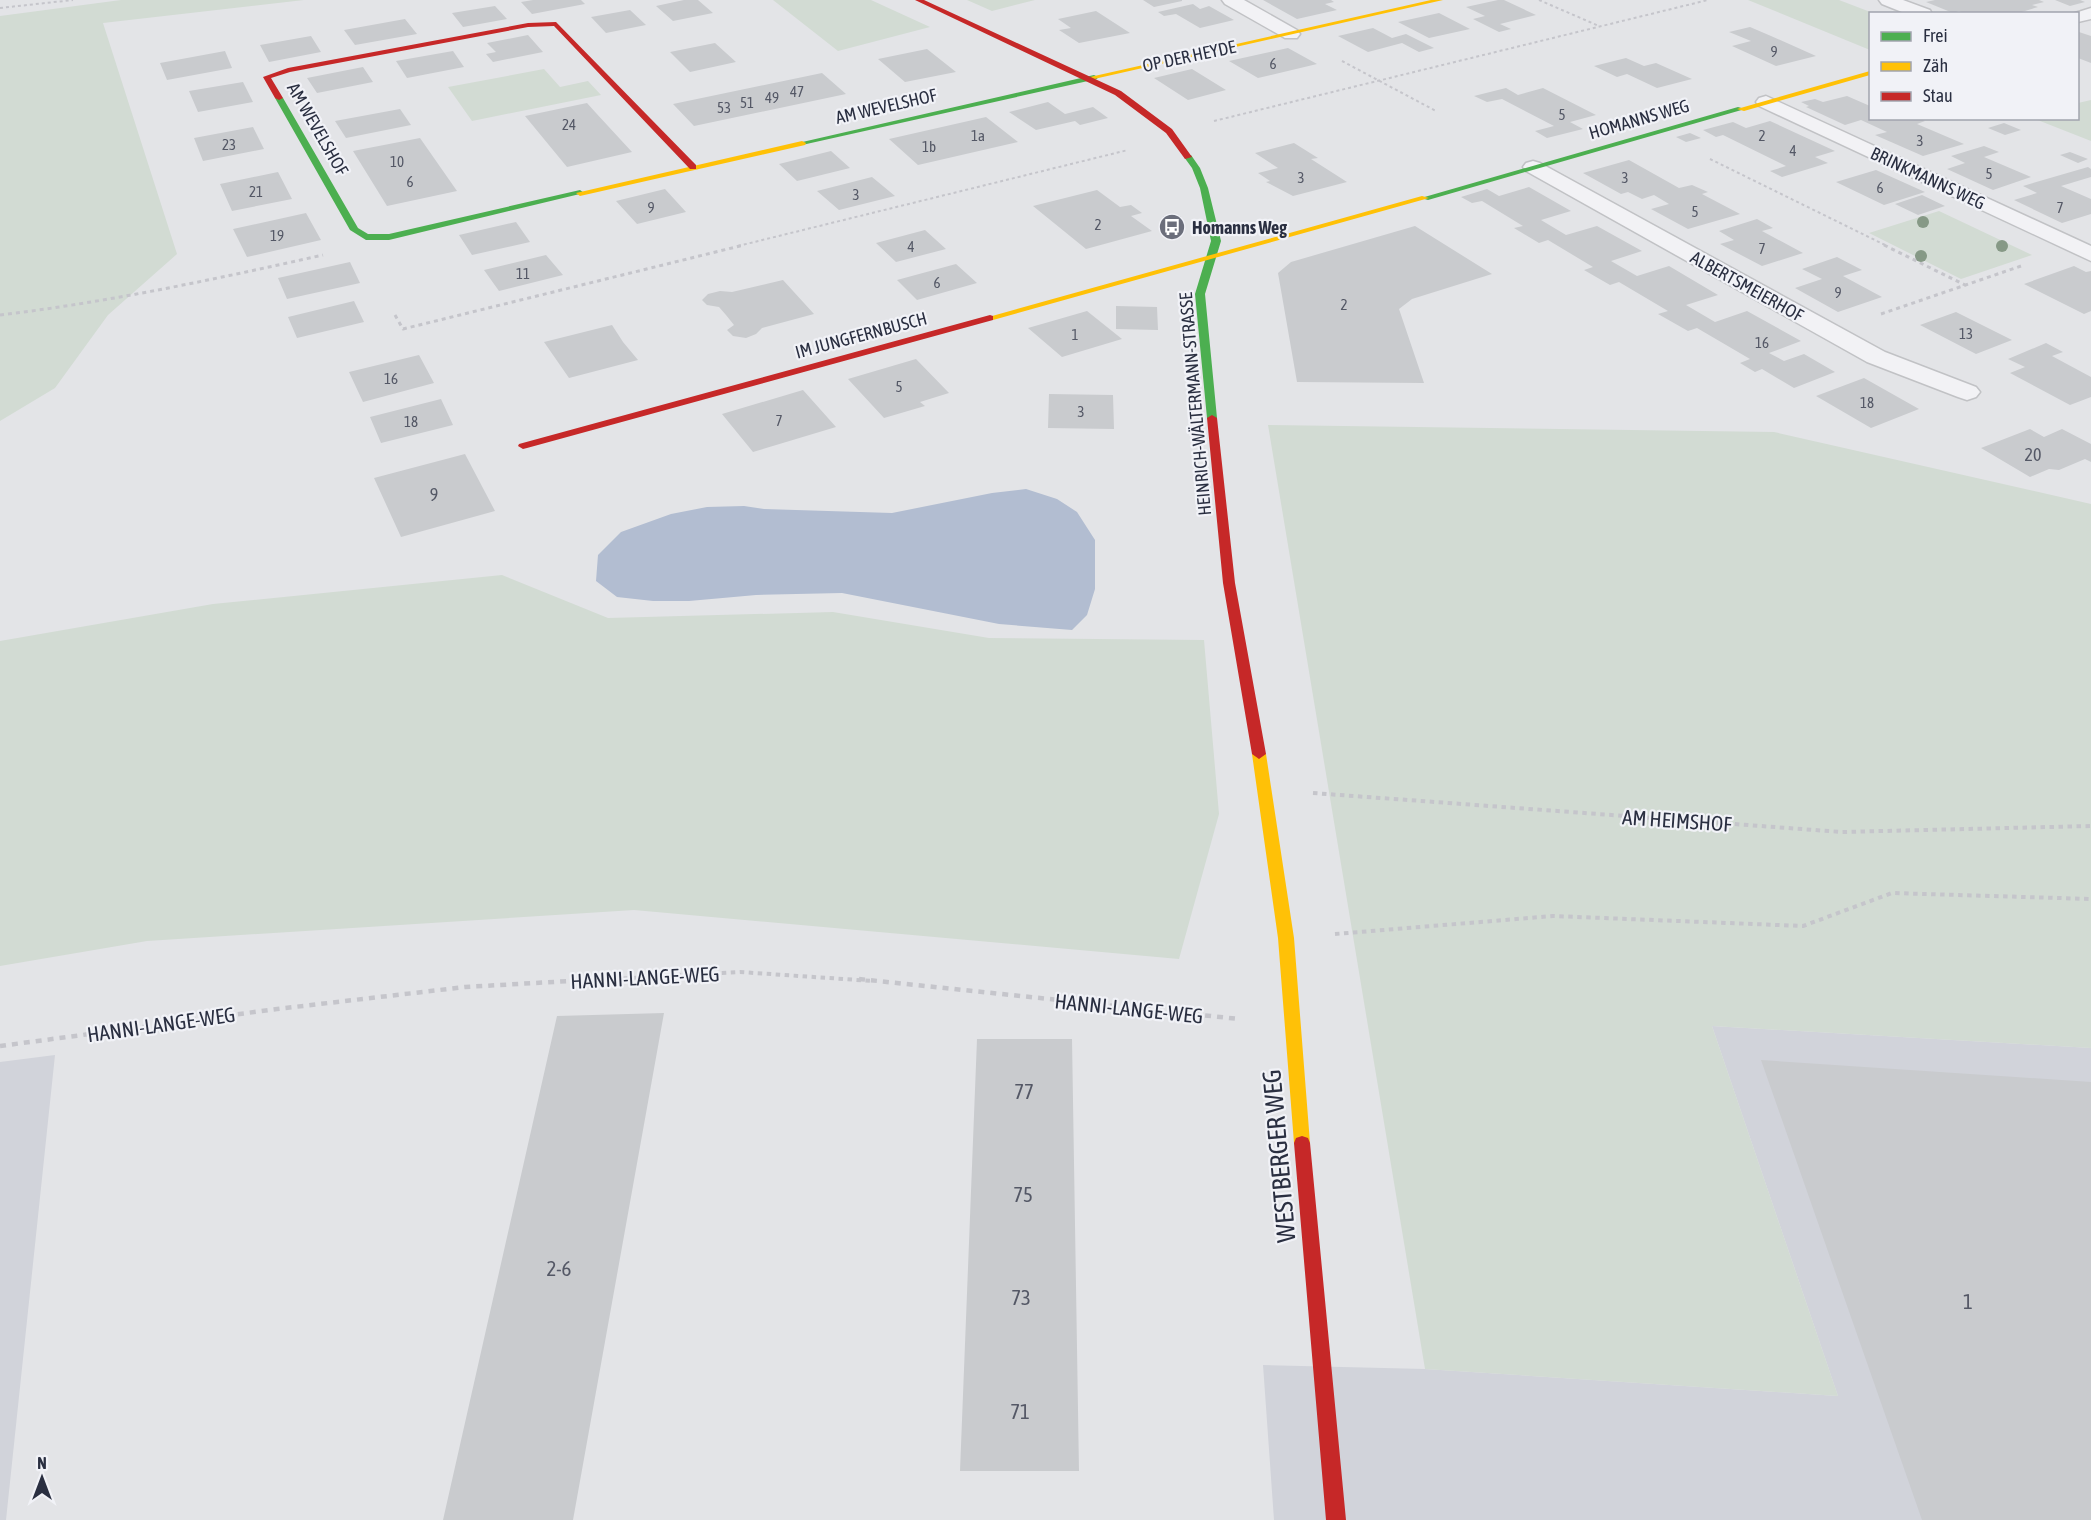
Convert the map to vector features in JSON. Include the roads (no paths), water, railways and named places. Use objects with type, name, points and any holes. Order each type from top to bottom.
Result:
[{"type":"street","name":"HEINRICH-WÄLTERMANN-STRASSE","points":[[918,0],[1118,93],[1173,135],[1196,168],[1204,188],[1216,241],[1200,294],[1229,583],[1265,789]]},
{"type":"street","name":"OP DER HEYDE","points":[[1231,0],[1291,34]]},
{"type":"street","name":"OP DER HEYDE","points":[[1086,79],[1440,0]]},
{"type":"street","points":[[1888,0],[1919,12]]},
{"type":"street","name":"AM WEVELSHOF","points":[[693,167],[556,24],[545,23],[516,27],[288,70],[267,77],[354,230],[366,237],[389,237],[1086,79]]},
{"type":"street","name":"HOMANNS WEG","points":[[1209,258],[1869,73]]},
{"type":"street","name":"BRINKMANNS WEG","points":[[1766,102],[2083,251]]},
{"type":"street","name":"ALBERTSMEIERHOF","points":[[1533,167],[1876,357],[1967,392]]},
{"type":"street","name":"IM JUNGFERNBUSCH","points":[[523,446],[1209,258]]},
{"type":"street","name":"WESTBERGER WEG","points":[[1265,789],[1286,938],[1291,1024],[1336,1520]]},
{"type":"water","points":[[1026,489],[1057,499],[1077,512],[1095,540],[1095,589],[1087,615],[1072,630],[999,624],[842,593],[653,601],[617,597],[596,581],[598,555],[621,532],[671,514],[707,507],[744,506],[764,509],[892,513],[992,493]]},
{"type":"place","name":"Homanns Weg","points":[[1172,227]]}]
